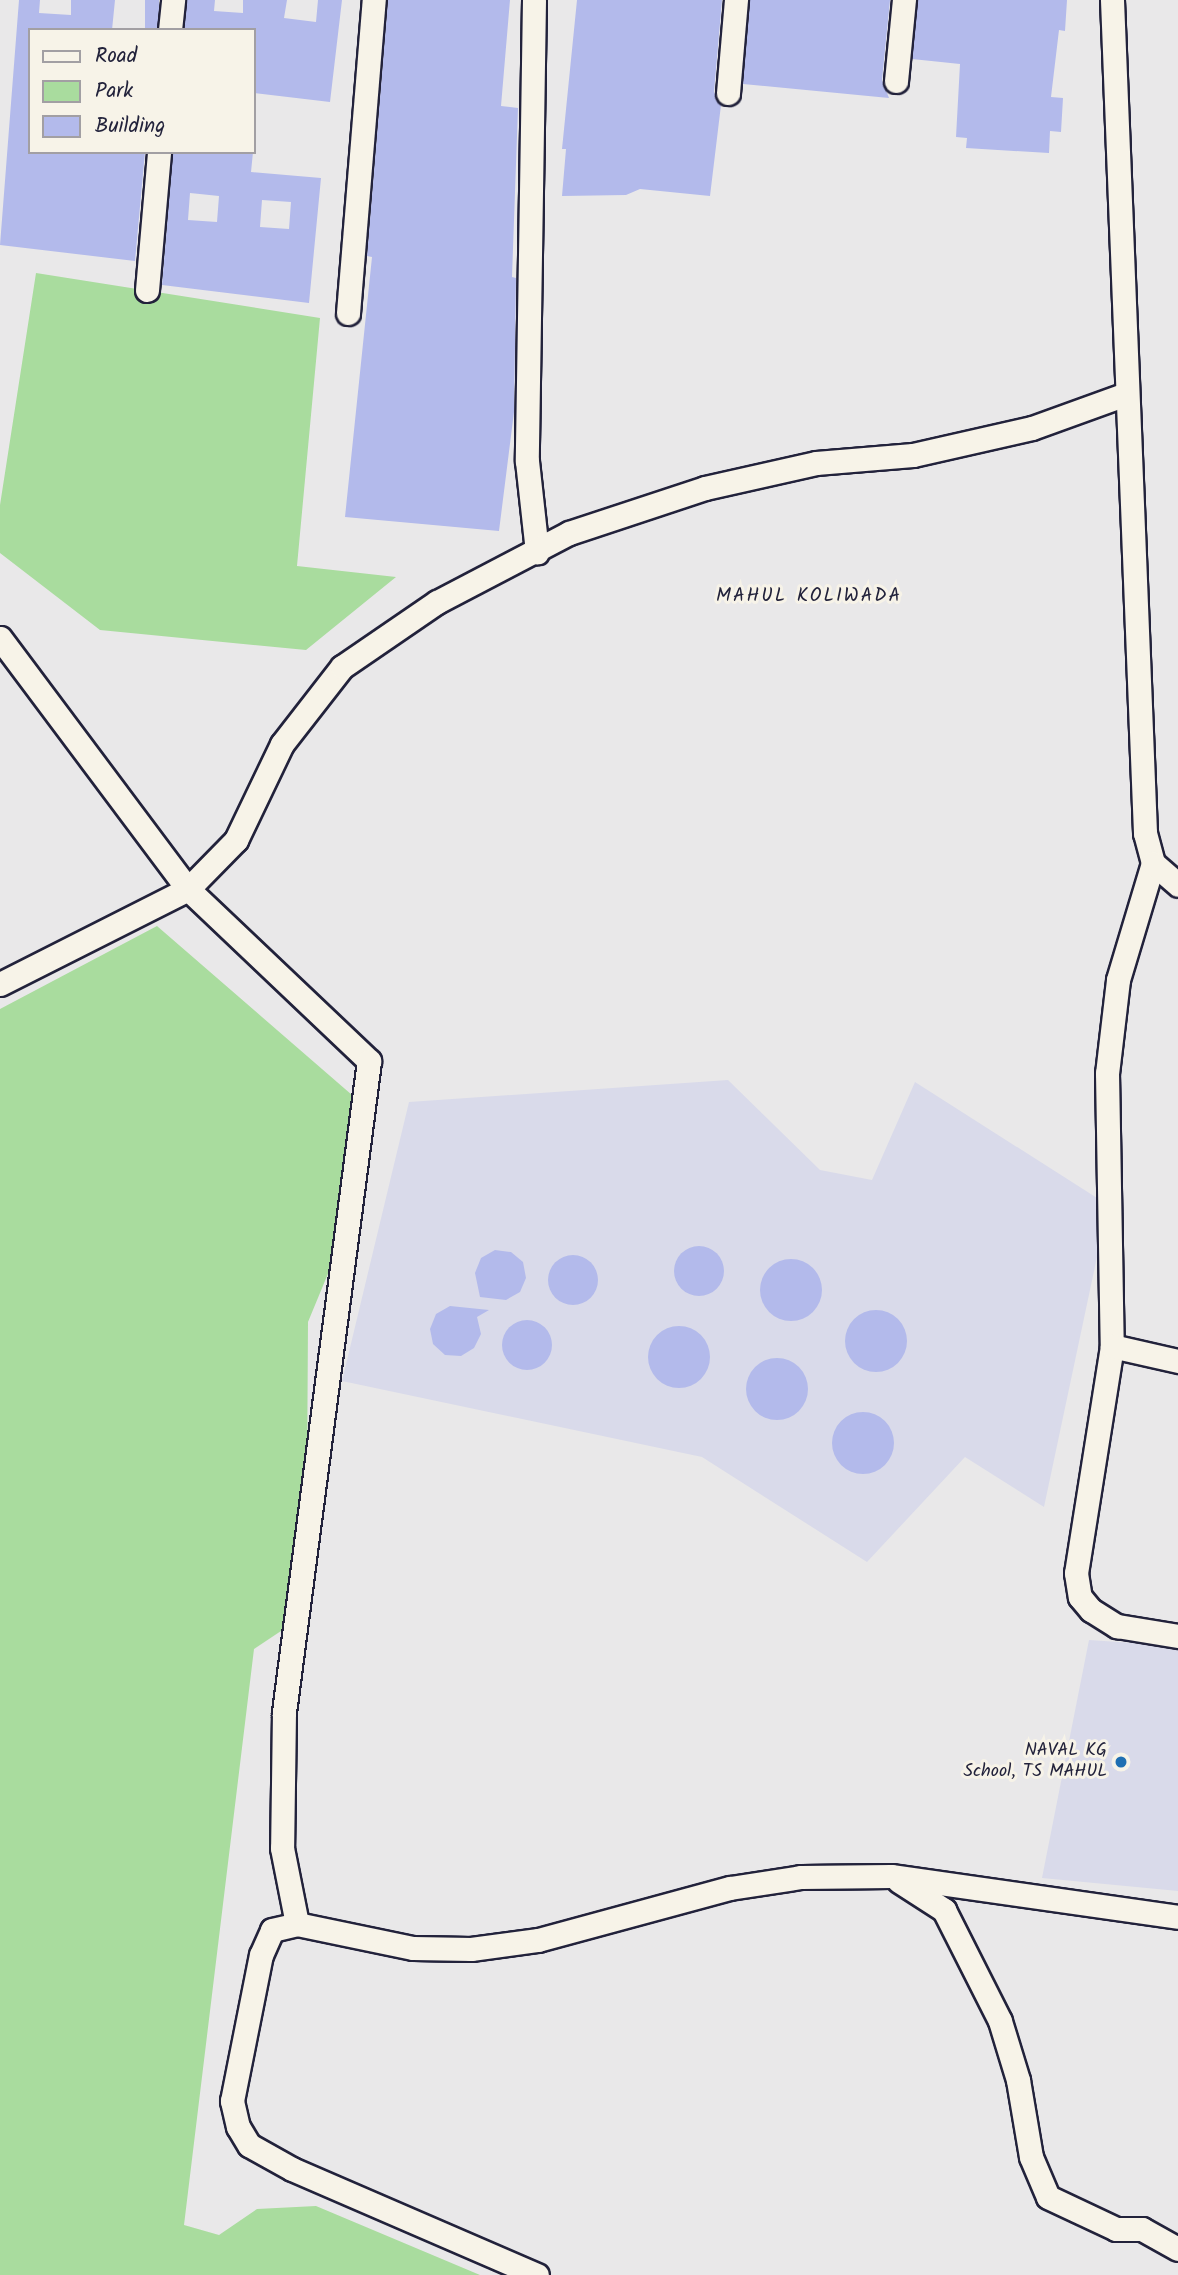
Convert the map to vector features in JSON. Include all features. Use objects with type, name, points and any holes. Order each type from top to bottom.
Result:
[{"type":"street","points":[[170,28],[173,0]]},
{"type":"street","points":[[348,313],[374,0]]},
{"type":"street","points":[[534,0],[527,461],[537,552]]},
{"type":"street","points":[[728,93],[736,0]]},
{"type":"street","points":[[896,81],[904,0]]},
{"type":"street","points":[[1112,0],[1145,833],[1153,863],[1118,980],[1107,1073],[1112,1346],[1076,1573],[1080,1597],[1091,1610],[1117,1626],[1178,1636]]},
{"type":"street","points":[[147,290],[159,154]]},
{"type":"street","points":[[0,984],[188,889],[236,839],[282,744],[342,667],[437,603],[569,533],[705,488],[816,463],[913,455],[1032,428],[1126,394]]},
{"type":"street","points":[[0,638],[188,889],[369,1061],[284,1712],[282,1848],[297,1924]]},
{"type":"street","points":[[1153,863],[1178,884]]},
{"type":"street","points":[[1112,1346],[1178,1361]]},
{"type":"street","points":[[891,1876],[944,1910],[1000,2021],[1018,2080],[1031,2157],[1048,2197],[1116,2228],[1142,2229],[1178,2249]]},
{"type":"street","points":[[537,2275],[292,2169],[249,2145],[238,2127],[232,2101],[261,1955],[272,1930],[297,1924],[413,1948],[471,1949],[538,1940],[730,1888],[801,1877],[891,1876],[1178,1917]]},
{"type":"shaded area","points":[[728,1080],[820,1170],[872,1180],[915,1082],[1108,1205],[1044,1507],[965,1457],[867,1562],[702,1457],[342,1381],[409,1102]]},
{"type":"shaded area","name":"NAVAL KG School, TS MAHUL","points":[[1089,1640],[1178,1646],[1178,1891],[1042,1878]]},
{"type":"green space","points":[[36,273],[320,318],[297,566],[396,577],[306,650],[100,630],[0,553],[0,505]]},
{"type":"green space","points":[[157,926],[352,1095],[339,1247],[308,1322],[307,1485],[287,1627],[254,1649],[184,2225],[219,2235],[257,2209],[316,2206],[480,2275],[0,2275],[0,1009]]},
{"type":"building","points":[[19,0],[40,0],[39,13],[71,15],[71,0],[115,0],[112,28],[28,28],[28,154],[145,154],[135,261],[0,245]]},
{"type":"building","points":[[145,0],[159,0],[159,28],[145,28]]},
{"type":"building","points":[[187,0],[215,0],[214,11],[243,13],[243,0],[287,0],[284,18],[316,22],[318,0],[342,0],[330,102],[256,93],[256,28],[184,28]]},
{"type":"building","points":[[388,0],[510,0],[501,106],[518,108],[512,277],[516,278],[514,412],[499,531],[345,517],[372,257],[367,256]]},
{"type":"building","points":[[577,0],[722,0],[714,92],[721,105],[710,196],[640,189],[626,195],[562,196],[566,149],[562,149]]},
{"type":"building","points":[[750,0],[890,0],[882,80],[889,98],[743,84]]},
{"type":"building","points":[[918,0],[1067,0],[1065,31],[1059,30],[1051,97],[1063,98],[1061,132],[1050,131],[1049,153],[966,148],[967,138],[956,137],[960,64],[912,59]]},
{"type":"building","points":[[173,154],[253,154],[251,172],[321,178],[309,303],[162,285]],"holes":[[[190,193],[219,196],[217,222],[188,220]],[[262,200],[291,202],[289,229],[260,227]]]},
{"type":"building","points":[[699,1246],[717,1253],[724,1271],[717,1289],[699,1296],[681,1289],[674,1271],[681,1253]]},
{"type":"building","points":[[495,1250],[511,1252],[523,1262],[526,1278],[520,1292],[506,1300],[480,1297],[475,1273],[481,1258]]},
{"type":"building","points":[[573,1255],[591,1262],[598,1280],[591,1298],[573,1305],[555,1298],[548,1280],[555,1262]]},
{"type":"building","points":[[785,1259],[797,1259],[813,1268],[820,1278],[820,1302],[813,1312],[797,1321],[785,1321],[774,1316],[765,1307],[760,1296],[760,1284],[765,1273],[774,1264]]},
{"type":"building","points":[[450,1306],[489,1310],[477,1317],[481,1334],[474,1348],[461,1356],[445,1355],[433,1344],[430,1329],[436,1314]]},
{"type":"building","points":[[870,1310],[882,1310],[898,1319],[905,1329],[905,1353],[898,1363],[882,1372],[870,1372],[859,1367],[850,1358],[845,1347],[845,1335],[850,1324],[859,1315]]},
{"type":"building","points":[[527,1320],[545,1327],[552,1345],[545,1363],[527,1370],[509,1363],[502,1345],[509,1327]]},
{"type":"building","points":[[673,1326],[685,1326],[701,1335],[708,1345],[708,1369],[701,1379],[685,1388],[673,1388],[662,1383],[653,1374],[648,1363],[648,1351],[653,1340],[662,1331]]},
{"type":"building","points":[[771,1358],[783,1358],[799,1367],[806,1377],[806,1401],[799,1411],[783,1420],[771,1420],[760,1415],[751,1406],[746,1395],[746,1383],[751,1372],[760,1363]]},
{"type":"building","points":[[857,1412],[869,1412],[885,1421],[892,1431],[892,1455],[885,1465],[869,1474],[857,1474],[846,1469],[837,1460],[832,1449],[832,1437],[837,1426],[846,1417]]},
{"type":"place","name":"NAVAL KG School, TS MAHUL","points":[[1121,1762]]},
{"type":"district","name":"MAHUL KOLIWADA","points":[[809,597]]}]
